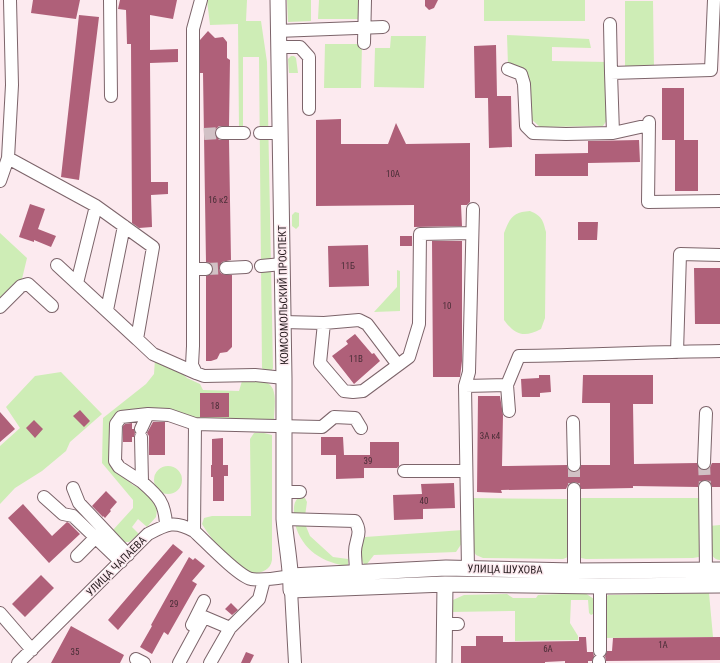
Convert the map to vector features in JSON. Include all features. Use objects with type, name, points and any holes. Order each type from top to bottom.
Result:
[{"type":"main road","name":"КОМСОМОЛЬСКИЙ ПРОСПЕКТ","points":[[278,0],[284,322],[284,520],[291,583]]},
{"type":"main road","name":"УЛИЦА ШУХОВА","points":[[291,583],[356,572],[446,568],[574,571],[713,570]]},
{"type":"main road","name":"УЛИЦА ШУХОВА","points":[[291,583],[600,586],[720,585]]},
{"type":"main road","points":[[444,663],[451,624],[445,584]]},
{"type":"street","points":[[0,181],[8,158],[12,85],[10,0]]},
{"type":"street","points":[[110,0],[111,96]]},
{"type":"street","points":[[196,373],[192,365],[193,269],[198,134],[193,29],[201,0]]},
{"type":"street","points":[[364,43],[365,0]]},
{"type":"street","points":[[611,73],[711,70],[714,0]]},
{"type":"street","points":[[610,24],[613,133]]},
{"type":"street","points":[[278,31],[384,27]]},
{"type":"street","points":[[278,47],[300,47],[309,57],[309,109]]},
{"type":"street","points":[[508,69],[521,74],[524,84],[526,126],[533,133],[613,133],[649,124],[648,202],[720,201]]},
{"type":"street","points":[[222,133],[244,133]]},
{"type":"street","points":[[260,133],[280,133]]},
{"type":"street","points":[[8,158],[96,206],[153,247],[137,339]]},
{"type":"street","points":[[77,283],[96,206]]},
{"type":"street","points":[[468,569],[465,386],[468,372],[473,209]]},
{"type":"street","points":[[106,310],[124,226]]},
{"type":"street","points":[[324,323],[320,363],[344,391],[363,391],[409,357],[419,324],[420,234],[472,233]]},
{"type":"street","points":[[678,352],[680,254],[720,255]]},
{"type":"street","points":[[261,266],[282,264]]},
{"type":"street","points":[[57,265],[153,354],[204,376],[255,371],[284,378]]},
{"type":"street","points":[[226,268],[246,267]]},
{"type":"street","points":[[193,269],[206,269]]},
{"type":"street","points":[[0,307],[21,286],[28,284],[52,306]]},
{"type":"street","points":[[284,322],[324,323],[359,320],[367,324],[398,364]]},
{"type":"street","points":[[509,411],[507,385],[519,356],[613,355],[720,351]]},
{"type":"street","points":[[465,386],[507,385]]},
{"type":"street","points":[[704,463],[706,413]]},
{"type":"street","points":[[295,663],[291,583],[249,579],[240,573],[194,531],[180,525],[166,525],[166,511],[154,492],[119,467],[115,461],[116,424],[121,417],[148,414],[169,415],[195,424],[322,427],[334,417],[355,418],[360,428]]},
{"type":"street","points":[[142,482],[141,433],[148,414]]},
{"type":"street","points":[[573,422],[574,465]]},
{"type":"street","points":[[194,531],[195,424]]},
{"type":"street","points":[[404,472],[466,471]]},
{"type":"street","points":[[705,487],[713,570]]},
{"type":"street","points":[[73,488],[79,504],[124,559]]},
{"type":"street","points":[[574,489],[574,571]]},
{"type":"street","points":[[284,492],[300,492]]},
{"type":"street","points":[[44,496],[62,514],[73,516],[95,538],[124,559]]},
{"type":"street","points":[[284,520],[355,521],[359,532],[355,550],[356,572]]},
{"type":"street","name":"УЛИЦА ЧАПАЕВА","points":[[18,663],[148,534],[166,525]]},
{"type":"street","points":[[77,556],[95,538]]},
{"type":"street","points":[[210,663],[230,628],[259,599],[264,580]]},
{"type":"street","points":[[600,586],[600,658]]},
{"type":"street","points":[[179,663],[201,616],[204,601]]},
{"type":"street","points":[[0,613],[32,650]]},
{"type":"street","points":[[201,616],[230,628]]},
{"type":"street","points":[[171,663],[201,616]]},
{"type":"green space","points":[[207,0],[247,0],[246,21],[261,21],[267,62],[273,368],[271,372],[267,373],[262,368],[259,57],[243,57],[243,128],[239,128],[238,24],[210,25]]},
{"type":"green space","points":[[287,0],[311,0],[311,21],[288,22]]},
{"type":"green space","points":[[319,0],[359,0],[359,19],[318,19]]},
{"type":"green space","points":[[484,0],[585,0],[585,21],[484,21]]},
{"type":"green space","points":[[625,1],[653,1],[654,68],[625,69]]},
{"type":"green space","points":[[507,35],[589,39],[591,48],[552,47],[552,61],[608,62],[607,120],[603,126],[540,127],[529,117],[529,87],[508,66]]},
{"type":"green space","points":[[391,36],[426,36],[424,88],[374,87],[375,48],[390,48]]},
{"type":"green space","points":[[325,44],[362,44],[361,88],[324,88]]},
{"type":"green space","points":[[291,56],[296,58],[298,73],[289,73],[288,59]]},
{"type":"green space","points":[[530,211],[541,219],[546,232],[545,318],[541,329],[530,334],[520,334],[512,329],[504,320],[504,233],[513,216]]},
{"type":"green space","points":[[295,212],[299,213],[299,226],[296,229],[292,226],[292,215]]},
{"type":"green space","points":[[0,233],[27,258],[22,279],[0,301]]},
{"type":"green space","points":[[397,270],[400,271],[400,311],[374,312],[397,287]]},
{"type":"green space","points":[[155,359],[180,371],[187,378],[200,384],[203,390],[239,391],[242,381],[265,382],[269,384],[275,398],[274,419],[190,420],[179,412],[127,412],[122,415],[117,471],[133,485],[146,491],[157,510],[156,517],[147,527],[138,519],[132,527],[139,534],[129,542],[120,542],[113,530],[133,508],[133,500],[102,463],[103,418],[146,384],[154,374]]},
{"type":"green space","points":[[61,372],[102,414],[70,442],[66,451],[42,471],[15,488],[0,504],[0,446],[20,428],[6,407],[35,376]]},
{"type":"green space","points":[[254,433],[272,435],[272,560],[267,569],[262,572],[252,574],[237,564],[224,552],[212,539],[202,524],[204,518],[212,516],[251,516],[250,439]]},
{"type":"green space","points":[[168,466],[178,470],[182,480],[178,490],[168,494],[158,490],[154,480],[158,470]]},
{"type":"green space","points":[[300,496],[305,498],[307,502],[305,516],[294,516],[295,503]]},
{"type":"green space","points":[[470,498],[569,499],[568,557],[563,559],[483,558],[476,555],[472,549]]},
{"type":"green space","points":[[580,498],[700,498],[701,552],[699,557],[581,558],[578,553]]},
{"type":"green space","points":[[295,524],[305,524],[310,536],[333,557],[348,559],[348,566],[330,562],[315,554],[303,541]]},
{"type":"green space","points":[[720,525],[720,560],[716,559],[711,552],[709,526]]},
{"type":"green space","points":[[463,530],[462,543],[456,552],[374,555],[367,564],[364,564],[361,558],[362,543],[365,537]]},
{"type":"green space","points":[[585,593],[594,599],[593,614],[591,615],[589,613],[588,600],[571,600],[570,623],[578,636],[578,640],[515,641],[515,611],[451,612],[453,600],[464,595],[507,594],[513,598],[536,598],[538,595]]},
{"type":"green space","points":[[709,593],[713,637],[603,638],[603,602],[608,595]]},
{"type":"building","points":[[33,0],[80,0],[76,19],[31,13]]},
{"type":"building","points":[[120,0],[177,0],[173,19],[150,15],[150,50],[178,49],[178,62],[150,63],[151,182],[168,182],[168,194],[151,195],[152,227],[139,228],[132,223],[131,44],[127,44],[126,10],[118,9]]},
{"type":"building","points":[[425,0],[438,0],[434,8],[429,10],[425,6]]},
{"type":"building","points":[[79,15],[99,17],[79,180],[61,177]]},
{"type":"building","points":[[208,31],[215,38],[223,37],[227,42],[227,58],[230,60],[229,126],[219,126],[215,130],[215,133],[219,140],[229,140],[231,260],[222,262],[219,268],[222,274],[232,275],[232,347],[227,352],[220,353],[217,359],[211,361],[206,361],[206,276],[212,273],[213,269],[210,263],[206,262],[203,73],[200,73],[200,40]]},
{"type":"building","points":[[496,45],[497,96],[511,96],[512,147],[489,148],[488,98],[475,98],[474,46]]},
{"type":"building","points":[[662,88],[684,88],[684,140],[698,140],[698,191],[675,191],[675,140],[662,140]]},
{"type":"building","points":[[341,119],[341,144],[388,144],[396,123],[406,144],[470,143],[470,202],[467,205],[461,205],[462,226],[414,227],[414,205],[316,206],[316,120]]},
{"type":"building","points":[[639,140],[640,162],[588,163],[588,176],[535,176],[535,154],[588,153],[588,141]]},
{"type":"building","points":[[30,204],[45,209],[38,229],[56,236],[51,247],[34,240],[34,242],[19,237]]},
{"type":"building","points":[[578,222],[598,222],[597,240],[578,240]]},
{"type":"building","points":[[400,236],[412,236],[412,246],[400,246]]},
{"type":"building","points":[[432,241],[462,241],[462,361],[460,377],[433,377]]},
{"type":"building","points":[[368,245],[369,286],[329,287],[328,246]]},
{"type":"building","points":[[694,268],[720,268],[720,324],[695,324]]},
{"type":"building","points":[[355,334],[380,361],[354,384],[332,356],[348,344],[346,341]]},
{"type":"building","points":[[539,375],[550,375],[551,392],[540,393],[540,397],[522,397],[521,379],[539,378]]},
{"type":"building","points":[[583,375],[653,375],[653,404],[633,404],[634,464],[697,463],[700,469],[704,470],[710,467],[712,463],[720,463],[720,487],[712,487],[709,481],[705,480],[699,483],[698,487],[633,486],[633,488],[581,489],[578,483],[574,482],[568,485],[566,489],[501,490],[502,493],[477,492],[478,396],[500,396],[503,415],[502,466],[567,465],[568,469],[574,472],[578,471],[581,465],[610,465],[610,403],[582,403]]},
{"type":"building","points":[[200,393],[229,393],[229,417],[200,417]]},
{"type":"building","points":[[80,410],[90,421],[84,427],[73,416]]},
{"type":"building","points":[[0,412],[15,429],[0,442]]},
{"type":"building","points":[[34,420],[43,429],[35,438],[26,428]]},
{"type":"building","points":[[153,422],[165,422],[165,455],[149,455],[149,436],[147,433]]},
{"type":"building","points":[[132,423],[132,429],[134,429],[135,433],[134,437],[132,437],[132,442],[123,442],[123,426],[125,424]]},
{"type":"building","points":[[321,437],[343,437],[344,455],[370,455],[370,442],[399,442],[399,466],[397,468],[364,468],[364,478],[336,479],[336,455],[321,455]]},
{"type":"building","points":[[223,438],[223,465],[228,465],[228,476],[224,476],[224,501],[213,501],[213,477],[211,477],[212,439]]},
{"type":"building","points":[[454,483],[455,508],[423,509],[423,519],[394,520],[393,495],[422,494],[421,484]]},
{"type":"building","points":[[106,491],[117,502],[105,518],[92,506]]},
{"type":"building","points":[[23,504],[52,536],[67,522],[80,534],[49,563],[8,518]]},
{"type":"building","points":[[173,544],[183,552],[118,630],[108,620]]},
{"type":"building","points":[[189,557],[193,560],[195,558],[205,566],[192,581],[197,584],[168,635],[164,632],[152,654],[140,647]]},
{"type":"building","points":[[41,575],[54,588],[25,617],[12,604]]},
{"type":"building","points":[[231,603],[238,610],[232,615],[225,609]]},
{"type":"building","points":[[71,626],[124,655],[120,663],[51,663]]},
{"type":"building","points":[[476,636],[503,636],[503,642],[579,641],[579,637],[586,637],[587,652],[593,652],[594,656],[592,661],[588,661],[588,663],[565,663],[565,661],[545,663],[461,663],[461,646],[476,646]]},
{"type":"building","points":[[720,637],[720,660],[606,661],[605,656],[607,651],[612,651],[613,638]]},
{"type":"building","points":[[246,652],[254,655],[250,663],[241,663]]},
{"type":"tunnel","points":[[204,134],[222,133]]},
{"type":"tunnel","points":[[206,269],[226,268]]},
{"type":"tunnel","points":[[704,463],[705,487]]},
{"type":"tunnel","points":[[574,465],[574,489]]}]
